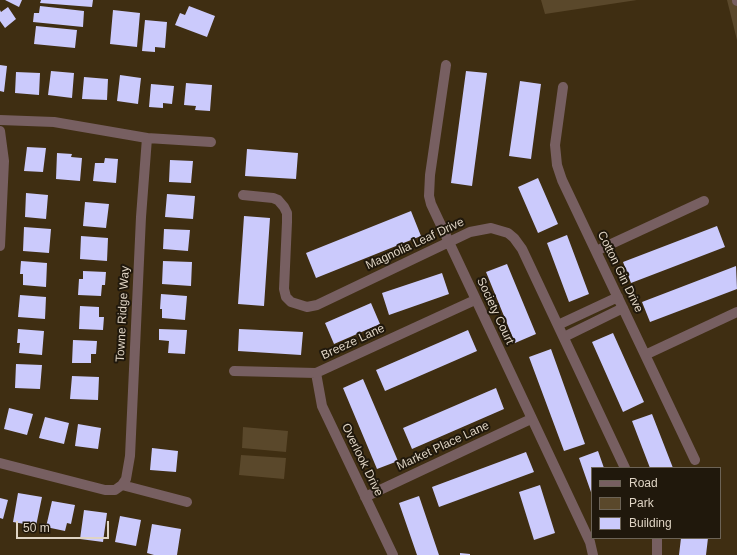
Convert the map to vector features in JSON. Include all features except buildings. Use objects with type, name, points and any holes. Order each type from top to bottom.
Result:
[{"type":"street","name":"Society Court","points":[[446,65],[429,185],[431,204],[590,542],[593,555]]},
{"type":"street","name":"Cotton Gin Drive","points":[[563,87],[555,145],[557,165],[562,180],[695,460]]},
{"type":"street","points":[[0,120],[54,122],[147,138],[211,142]]},
{"type":"street","points":[[0,132],[4,161],[0,246]]},
{"type":"street","name":"Towne Ridge Way","points":[[122,485],[126,479],[130,456],[141,217],[147,138]]},
{"type":"street","name":"Magnolia Leaf Drive","points":[[243,195],[273,198],[278,200],[287,213],[284,289],[286,297],[298,305],[307,307],[316,305],[448,242],[481,229],[499,229],[508,233],[514,238],[522,249],[625,467]]},
{"type":"street","points":[[596,251],[704,201]]},
{"type":"street","points":[[558,325],[618,297]]},
{"type":"street","name":"Breeze Lane","points":[[234,372],[316,373],[475,300]]},
{"type":"street","points":[[564,337],[623,308]]},
{"type":"street","points":[[646,355],[737,312]]},
{"type":"street","name":"Overlook Drive","points":[[316,373],[322,406],[393,555]]},
{"type":"street","name":"Market Place Lane","points":[[365,497],[531,419]]},
{"type":"street","points":[[0,463],[105,490],[115,490],[122,485],[187,502]]},
{"type":"street","points":[[656,539],[657,555]]},
{"type":"green space","points":[[541,0],[637,0],[545,14]]},
{"type":"green space","points":[[727,0],[737,0],[737,40]]},
{"type":"green space","points":[[243,427],[288,431],[286,452],[242,448]]},
{"type":"green space","points":[[241,455],[286,458],[284,479],[239,475]]}]
